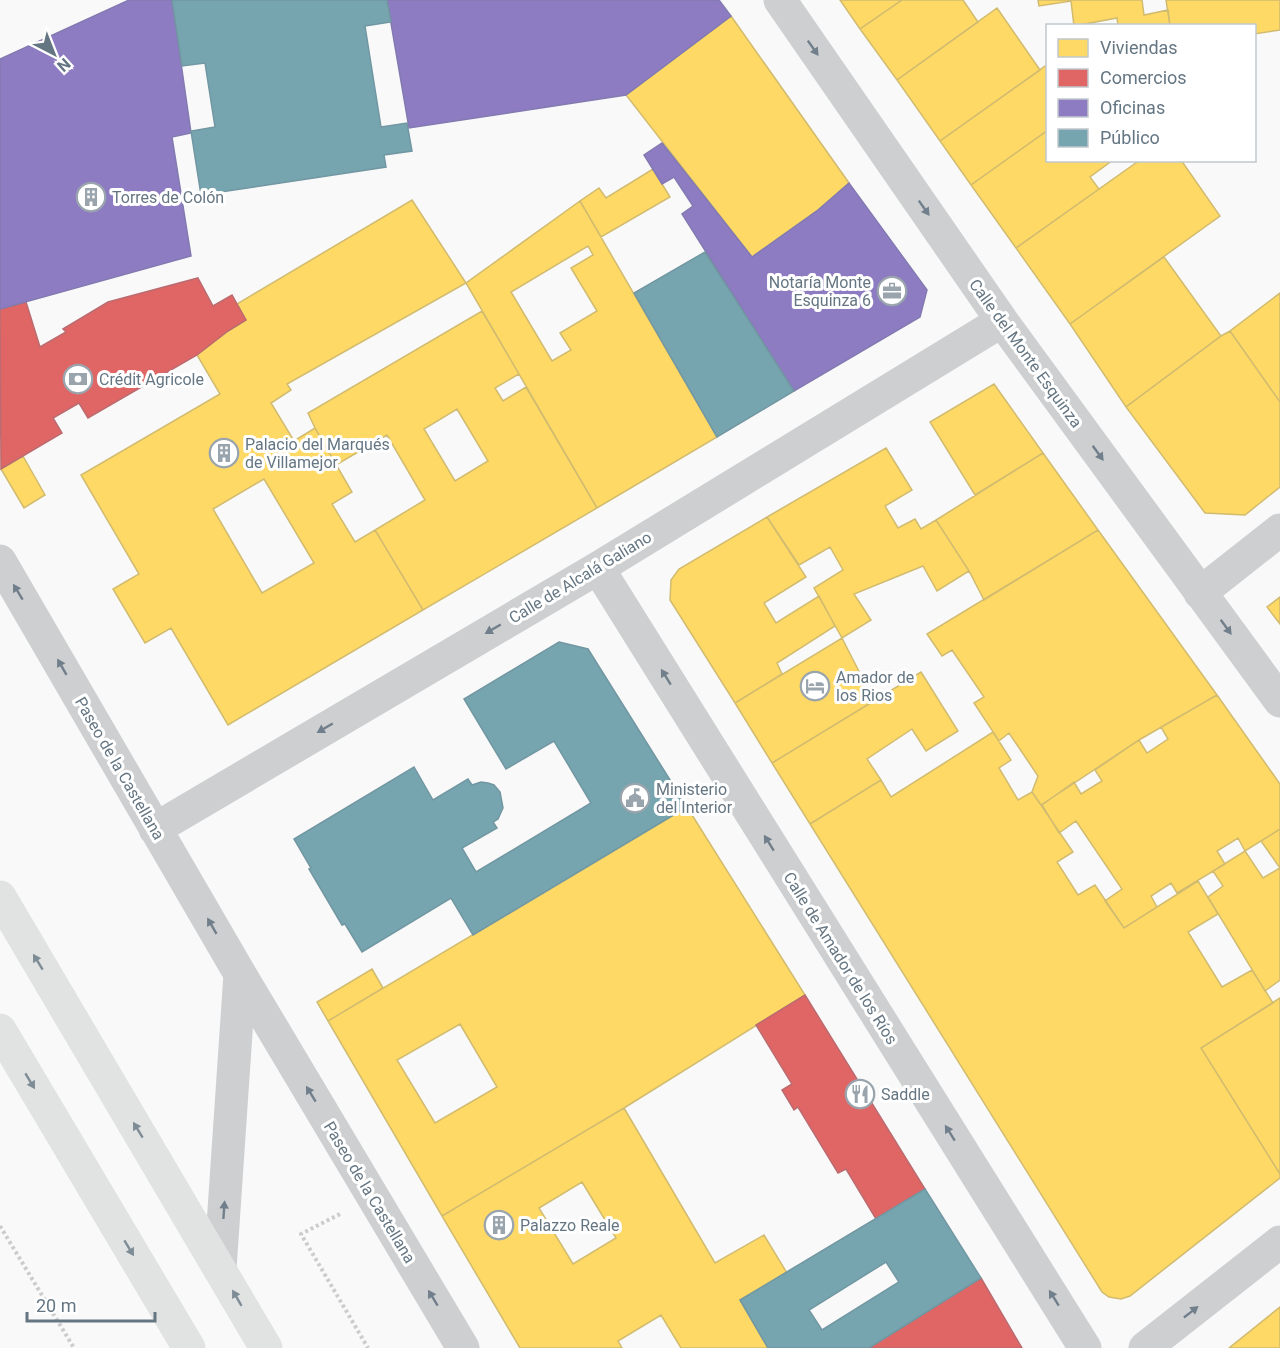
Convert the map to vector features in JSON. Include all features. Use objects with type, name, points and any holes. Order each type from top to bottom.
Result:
[{"type":"highway","points":[[0,897],[266,1348]]},
{"type":"highway","points":[[0,1030],[189,1348]]},
{"type":"street","name":"Calle del Monte Esquinza","points":[[780,0],[1002,321],[1280,701]]},
{"type":"street","name":"Calle de Alcalá Galiano","points":[[155,829],[598,568],[1002,321]]},
{"type":"street","points":[[1200,593],[1280,530]]},
{"type":"street","name":"Paseo de la Castellana","points":[[0,561],[240,974],[463,1348]]},
{"type":"street","name":"Calle de Amador de los Ríos","points":[[598,568],[1084,1348]]},
{"type":"street","points":[[220,1269],[240,974]]},
{"type":"street","points":[[1145,1348],[1280,1242]]},
{"type":"path","points":[[0,1226],[74,1348]]},
{"type":"path","points":[[301,1234],[368,1348]]},
{"type":"building: Viviendas","points":[[840,0],[902,0],[860,29]]},
{"type":"building: Viviendas","points":[[902,0],[963,0],[978,22],[897,80],[860,29]]},
{"type":"building: Viviendas","points":[[1038,0],[1142,0],[1144,15],[1168,10],[1170,24],[1118,24],[1117,18],[1074,24],[1071,1],[1039,6]]},
{"type":"building: Viviendas","points":[[1166,0],[1280,0],[1280,30],[1256,34],[1256,24],[1170,24]]},
{"type":"building: Viviendas","points":[[997,8],[1040,70],[940,141],[897,80]]},
{"type":"building: Viviendas","points":[[731,16],[849,183],[818,210],[752,257],[626,95]]},
{"type":"building: Viviendas","points":[[1046,65],[1046,131],[971,185],[940,141]]},
{"type":"building: Viviendas","points":[[1046,131],[1046,162],[1110,162],[1090,177],[1099,189],[1016,248],[971,185]]},
{"type":"building: Viviendas","points":[[1137,162],[1182,162],[1220,216],[1070,324],[1016,248]]},
{"type":"building: Viviendas","points":[[653,169],[670,197],[601,237],[580,201],[599,188],[606,198]]},
{"type":"building: Viviendas","name":"Palacio del Marqués de Villamejor","points":[[412,200],[466,283],[287,384],[291,390],[271,403],[294,441],[315,428],[352,492],[332,504],[355,542],[375,530],[423,610],[228,725],[171,628],[145,643],[113,589],[139,574],[81,475],[220,394],[197,355],[246,320],[237,304]],"holes":[[[264,479],[314,563],[262,593],[213,509]]]},
{"type":"building: Viviendas","points":[[580,201],[717,437],[597,508],[466,283]],"holes":[[[588,246],[593,255],[571,268],[597,311],[560,333],[571,350],[552,361],[511,292]]]},
{"type":"building: Viviendas","points":[[1164,257],[1221,336],[1126,407],[1070,324]]},
{"type":"building: Viviendas","points":[[1280,293],[1280,402],[1230,331]]},
{"type":"building: Viviendas","points":[[482,311],[519,374],[495,388],[503,401],[526,387],[597,508],[423,610],[375,530],[425,500],[387,435],[336,465],[308,413]],"holes":[[[457,409],[488,461],[455,481],[424,429]]]},
{"type":"building: Viviendas","points":[[1230,331],[1280,402],[1280,487],[1245,515],[1205,513],[1126,407]]},
{"type":"building: Viviendas","points":[[994,384],[1043,453],[975,495],[930,422]]},
{"type":"building: Viviendas","points":[[886,448],[912,490],[885,506],[898,528],[915,519],[921,529],[936,520],[969,571],[937,591],[923,566],[854,594],[871,620],[842,638],[814,588],[843,570],[830,547],[799,565],[767,517]]},
{"type":"building: Viviendas","points":[[1043,453],[1098,530],[984,600],[969,571],[936,520]]},
{"type":"building: Viviendas","points":[[23,456],[45,495],[24,508],[1,469]]},
{"type":"building: Viviendas","points":[[767,517],[806,577],[764,603],[776,623],[819,596],[835,626],[777,663],[782,674],[735,703],[670,600],[671,580],[679,569]]},
{"type":"building: Viviendas","points":[[1098,530],[1217,695],[1139,740],[1041,805],[1032,792],[1038,776],[1009,733],[999,741],[974,703],[984,697],[952,650],[942,656],[927,634]]},
{"type":"building: Viviendas","points":[[1280,597],[1280,624],[1267,607]]},
{"type":"building: Viviendas","name":"Amador de los Rios","points":[[842,638],[874,701],[772,763],[735,703]]},
{"type":"building: Viviendas","points":[[921,672],[958,731],[926,751],[912,729],[867,759],[881,780],[810,824],[772,763]]},
{"type":"building: Viviendas","points":[[1217,695],[1280,784],[1280,829],[1245,851],[1238,838],[1217,851],[1225,864],[1177,893],[1171,883],[1151,896],[1157,907],[1124,928],[1105,901],[1122,889],[1076,821],[1059,833],[1042,805],[1074,782],[1081,794],[1102,781],[1095,770],[1139,740],[1147,753],[1168,739],[1161,727]]},
{"type":"building: Viviendas","points":[[993,732],[1011,760],[999,768],[1018,800],[1032,792],[1073,852],[1057,862],[1078,895],[1095,885],[1124,928],[1198,881],[1218,914],[1188,932],[1222,987],[1252,970],[1273,1003],[1201,1048],[1280,1174],[1280,1178],[1130,1296],[1121,1299],[1109,1297],[1102,1292],[810,824],[881,780],[891,797]]},
{"type":"building: Viviendas","points":[[687,807],[805,995],[624,1108],[442,1216],[328,1021]],"holes":[[[460,1024],[497,1087],[435,1123],[397,1060]]]},
{"type":"building: Viviendas","points":[[1280,829],[1280,868],[1261,841]]},
{"type":"building: Viviendas","points":[[1245,851],[1263,878],[1280,868],[1280,980],[1265,991],[1208,897],[1223,886],[1213,871]]},
{"type":"building: Viviendas","points":[[372,969],[383,988],[328,1021],[317,1002]]},
{"type":"building: Viviendas","points":[[1280,998],[1280,1174],[1201,1048]]},
{"type":"building: Viviendas","name":"Palazzo Reale","points":[[624,1108],[715,1263],[764,1235],[787,1273],[740,1300],[768,1348],[681,1348],[661,1315],[618,1341],[622,1348],[520,1348],[442,1216]],"holes":[[[582,1182],[616,1238],[573,1264],[539,1208]]]},
{"type":"building: Viviendas","points":[[1280,1307],[1280,1348],[1229,1348]]},
{"type":"building: Comercios","name":"Crédit Agricole","points":[[198,278],[213,306],[232,295],[246,320],[197,355],[88,418],[79,403],[53,418],[62,433],[1,469],[0,309],[26,302],[40,347],[66,332],[63,329],[108,302]]},
{"type":"building: Comercios","points":[[805,995],[925,1189],[876,1219],[846,1169],[838,1173],[798,1107],[794,1110],[782,1090],[792,1084],[756,1025]]},
{"type":"building: Comercios","points":[[981,1278],[1022,1348],[869,1348]]},
{"type":"building: Oficinas","name":"Torres de Colón","points":[[129,0],[172,0],[191,133],[172,137],[191,256],[0,309],[0,59]]},
{"type":"building: Oficinas","points":[[387,0],[719,0],[731,16],[626,95],[409,128]]},
{"type":"building: Oficinas","points":[[662,143],[752,257],[818,210],[849,183],[927,290],[920,317],[794,391],[682,214],[693,206],[674,177],[662,184],[644,155]]},
{"type":"building: Público","points":[[172,0],[387,0],[391,22],[365,26],[381,127],[407,123],[412,151],[384,155],[386,167],[201,195],[191,131],[215,127],[205,63],[182,66]]},
{"type":"building: Público","points":[[705,252],[794,391],[717,437],[634,293]]},
{"type":"building: Público","name":"Ministerio del Interior","points":[[559,642],[588,649],[687,807],[473,935],[451,898],[362,952],[345,924],[342,925],[294,839],[414,767],[433,800],[468,779],[472,785],[481,782],[494,785],[500,792],[503,808],[498,819],[493,822],[497,828],[462,848],[476,872],[591,803],[554,741],[506,769],[464,699]]},
{"type":"building: Público","points":[[925,1189],[981,1278],[869,1348],[768,1348],[740,1300]],"holes":[[[886,1262],[899,1282],[822,1330],[809,1310]]]},
{"type":"place","name":"Torres de Colón","points":[[91,197]]},
{"type":"place","name":"Notaría Monte Esquinza 6","points":[[892,291]]},
{"type":"place","name":"Crédit Agricole","points":[[78,379]]},
{"type":"place","name":"Palacio del Marqués de Villamejor","points":[[224,453]]},
{"type":"place","name":"Amador de los Rios","points":[[815,686]]},
{"type":"place","name":"Ministerio del Interior","points":[[635,798]]},
{"type":"place","name":"Saddle","points":[[860,1094]]},
{"type":"place","name":"Palazzo Reale","points":[[499,1225]]}]
